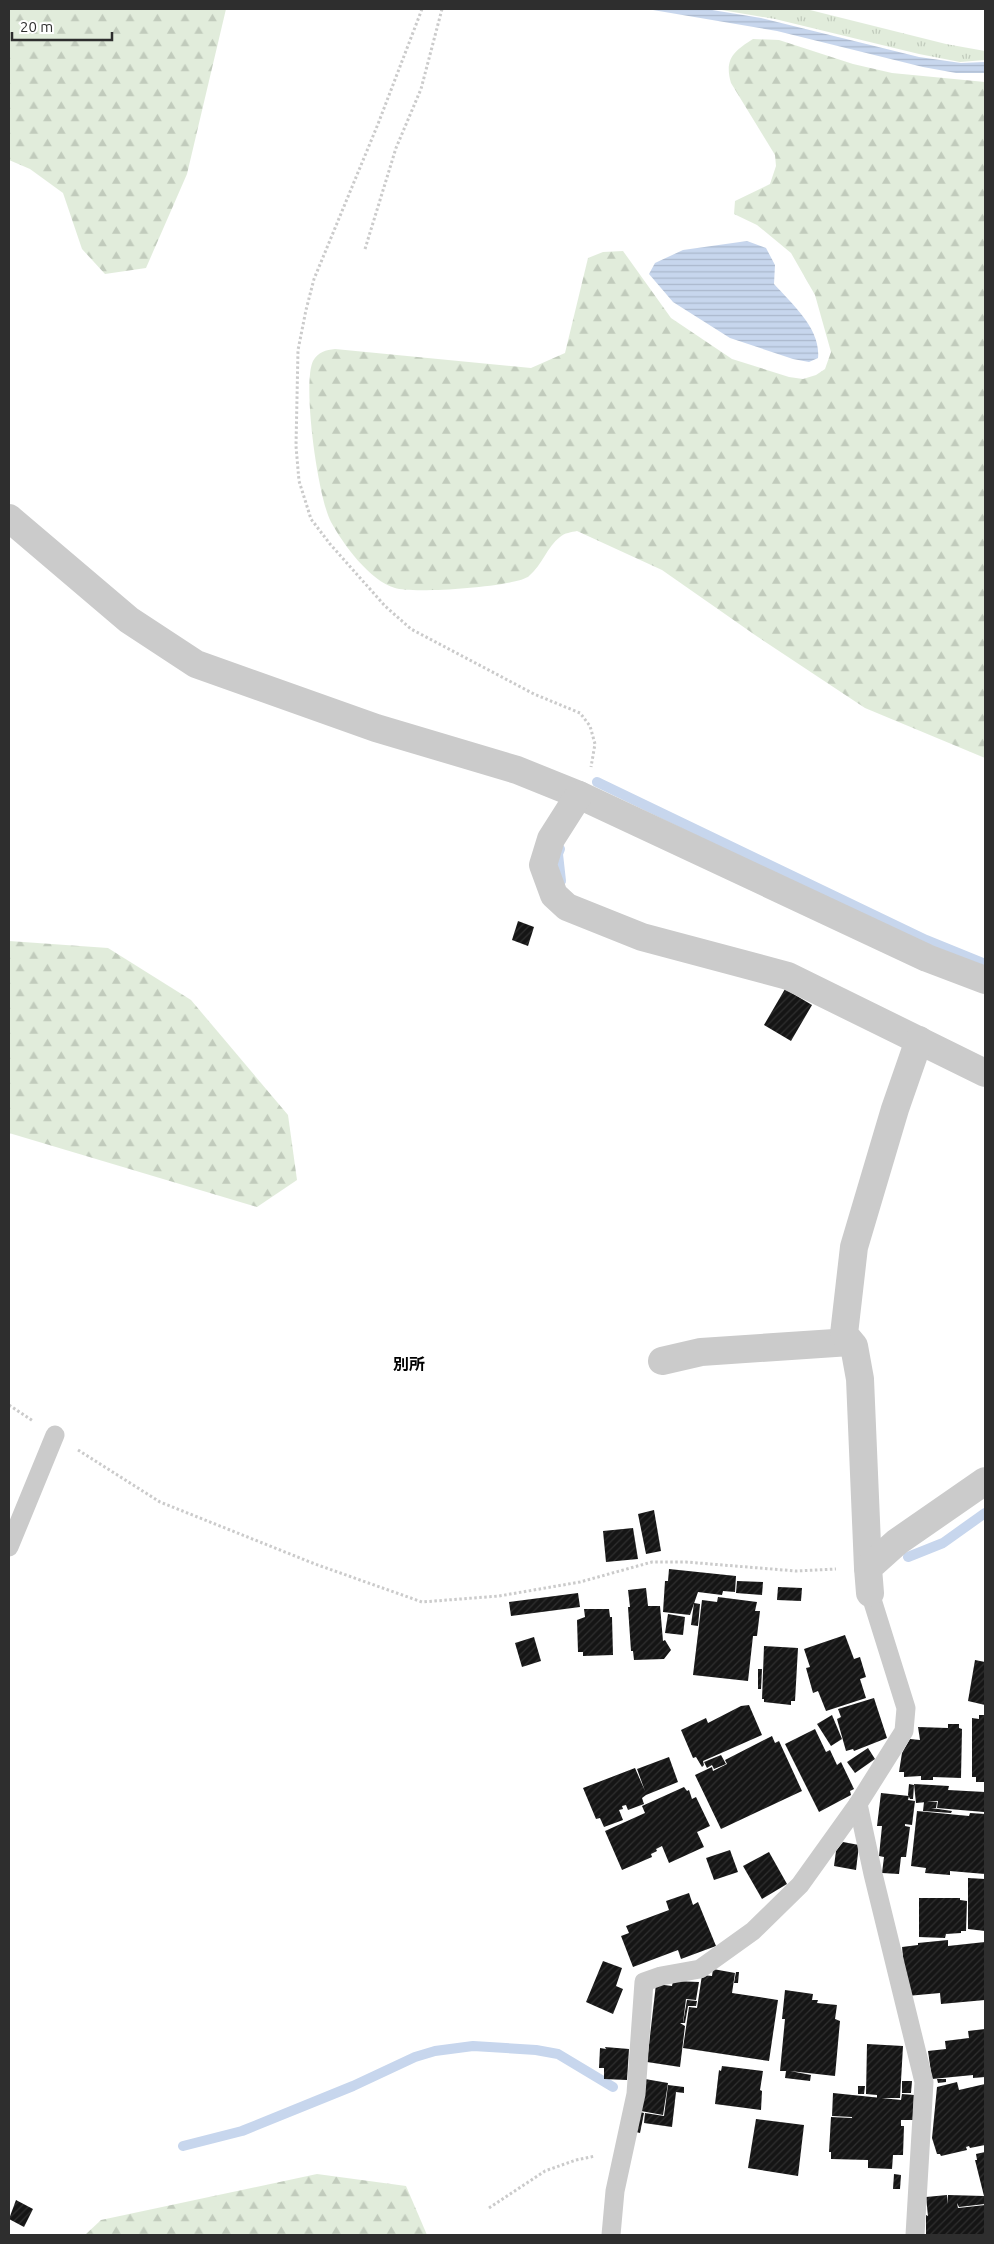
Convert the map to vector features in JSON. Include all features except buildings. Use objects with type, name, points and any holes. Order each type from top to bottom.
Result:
[{"type":"street","points":[[9,518],[129,620],[196,664],[376,728],[517,770],[579,795],[927,958],[985,980]]},
{"type":"street","points":[[579,795],[551,839],[543,865],[554,895],[567,907],[642,937],[788,976],[985,1073]]},
{"type":"street","points":[[869,1581],[860,1379],[854,1346],[844,1334],[854,1247],[895,1108],[920,1040]]},
{"type":"street","points":[[662,1362],[702,1352],[850,1342]]},
{"type":"street","points":[[869,1581],[898,1542],[985,1481]]},
{"type":"lane","points":[[9,1547],[55,1436]]},
{"type":"lane","points":[[611,2235],[615,2191],[636,2094],[644,1982],[660,1976],[700,1969],[753,1931],[800,1885],[858,1804],[904,1731],[906,1708],[869,1581]]},
{"type":"lane","points":[[858,1804],[872,1874],[924,2082],[915,2235]]},
{"type":"path","points":[[422,9],[314,279],[298,350],[296,446],[299,481],[311,519],[320,532],[385,606],[411,629],[534,694],[580,713],[590,726],[595,744],[593,760],[579,795]]},
{"type":"path","points":[[365,249],[396,148],[421,89],[442,9]]},
{"type":"path","points":[[9,1405],[160,1502],[315,1564],[422,1602],[500,1596],[580,1582],[652,1562],[686,1562],[796,1571],[869,1581]]},
{"type":"path","points":[[489,2208],[545,2171],[576,2160],[598,2156],[623,2155]]},
{"type":"green space","points":[[9,9],[226,9],[187,174],[146,268],[105,274],[82,249],[63,193],[30,169],[9,160]]},
{"type":"green space","points":[[716,9],[806,9],[946,44],[985,51],[985,60],[960,62],[775,19]]},
{"type":"green space","points":[[753,39],[779,40],[853,64],[892,73],[985,82],[985,758],[865,708],[662,570],[577,531],[566,534],[555,541],[534,572],[520,580],[486,586],[442,590],[405,590],[395,588],[376,578],[358,561],[331,522],[326,509],[317,467],[310,416],[310,374],[313,361],[317,355],[335,349],[531,368],[565,353],[588,258],[603,252],[623,251],[671,318],[732,359],[789,377],[803,379],[816,375],[825,369],[831,352],[815,295],[791,253],[757,225],[734,214],[735,201],[770,184],[776,166],[775,155],[731,83],[729,75],[732,56]]},
{"type":"green space","points":[[9,941],[108,948],[191,1000],[288,1115],[297,1180],[257,1207],[9,1133]]},
{"type":"green space","points":[[317,2174],[406,2186],[427,2235],[85,2235],[101,2220]]},
{"type":"water","points":[[647,9],[706,9],[761,18],[919,57],[961,63],[985,62],[985,73],[956,73],[923,67],[777,31]]},
{"type":"water","points":[[747,241],[766,248],[775,265],[774,284],[797,309],[810,327],[818,347],[818,358],[809,362],[793,359],[730,338],[673,302],[649,274],[655,263],[683,250]]},
{"type":"waterway","points":[[597,782],[926,940],[985,964]]},
{"type":"waterway","points":[[560,849],[558,854],[561,881]]},
{"type":"waterway","points":[[908,1557],[943,1543],[985,1513]]},
{"type":"waterway","points":[[183,2146],[242,2131],[353,2086],[415,2057],[435,2051],[473,2046],[536,2050],[558,2054],[613,2087]]},
{"type":"district","name":"別所","points":[[409,1364]]}]
